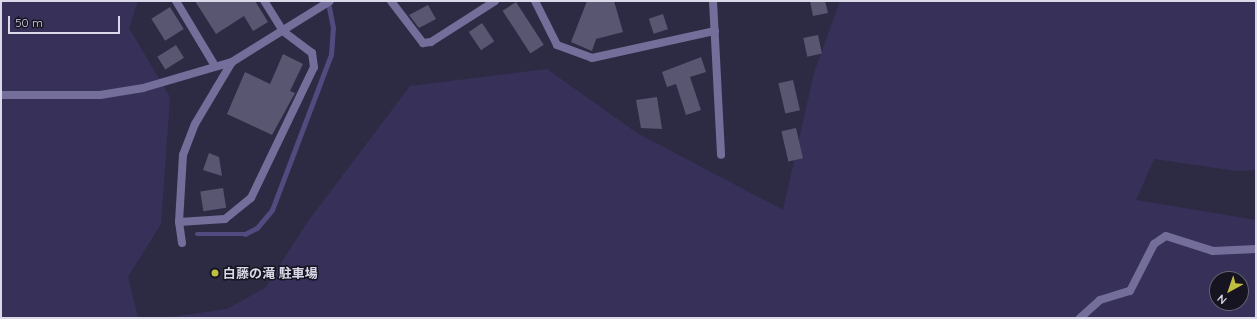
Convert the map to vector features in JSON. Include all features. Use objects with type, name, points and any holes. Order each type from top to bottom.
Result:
[{"type":"street","points":[[176,1],[215,66]]},
{"type":"street","points":[[180,222],[225,219],[244,205],[258,189],[314,67],[312,53],[283,32],[264,1]]},
{"type":"street","points":[[1,95],[100,95],[143,88],[232,62],[283,32],[330,1]]},
{"type":"street","points":[[391,1],[423,43],[431,42],[495,1]]},
{"type":"street","points":[[535,1],[557,45],[592,58],[715,31]]},
{"type":"street","points":[[713,1],[721,155]]},
{"type":"street","points":[[182,243],[180,222],[183,155],[194,124],[232,62]]},
{"type":"street","points":[[1080,318],[1100,300],[1130,291],[1154,244],[1166,236],[1213,251],[1256,249]]},
{"type":"shaded area","points":[[1,1],[138,1],[129,28],[170,97],[161,224],[128,277],[138,318],[1,318]]},
{"type":"shaded area","points":[[840,1],[1256,1],[1256,170],[1237,171],[1154,159],[1136,200],[1256,220],[1256,318],[165,318],[227,309],[266,287],[306,224],[410,86],[547,69],[637,133],[783,210],[814,73]]},
{"type":"building","points":[[195,1],[255,1],[268,22],[253,31],[244,16],[216,34]]},
{"type":"building","points":[[587,1],[614,1],[623,32],[596,39],[592,51],[571,42]]},
{"type":"building","points":[[810,1],[825,1],[828,13],[813,16]]},
{"type":"building","points":[[516,2],[544,45],[530,53],[503,11]]},
{"type":"building","points":[[428,5],[436,19],[419,28],[409,15]]},
{"type":"building","points":[[170,7],[184,29],[165,41],[151,19]]},
{"type":"building","points":[[663,14],[668,29],[654,34],[649,19]]},
{"type":"building","points":[[482,23],[494,41],[481,50],[469,32]]},
{"type":"building","points":[[818,35],[822,54],[807,57],[803,38]]},
{"type":"building","points":[[176,45],[184,58],[165,69],[157,57]]},
{"type":"building","points":[[283,54],[303,64],[290,91],[295,93],[272,135],[227,114],[245,72],[270,84]]},
{"type":"building","points":[[701,57],[706,72],[690,77],[701,110],[686,115],[676,84],[667,87],[662,72]]},
{"type":"building","points":[[793,80],[800,110],[785,114],[778,83]]},
{"type":"building","points":[[657,97],[662,129],[641,128],[636,100]]},
{"type":"building","points":[[796,128],[803,158],[788,162],[781,131]]},
{"type":"building","points":[[209,153],[219,157],[222,176],[203,170]]},
{"type":"building","points":[[223,188],[226,208],[203,211],[200,192]]},
{"type":"waterway","points":[[197,234],[245,234],[257,228],[272,210],[331,55],[333,28],[328,2]]},
{"type":"place","name":"白藤の滝 駐車場","points":[[215,273]]}]
